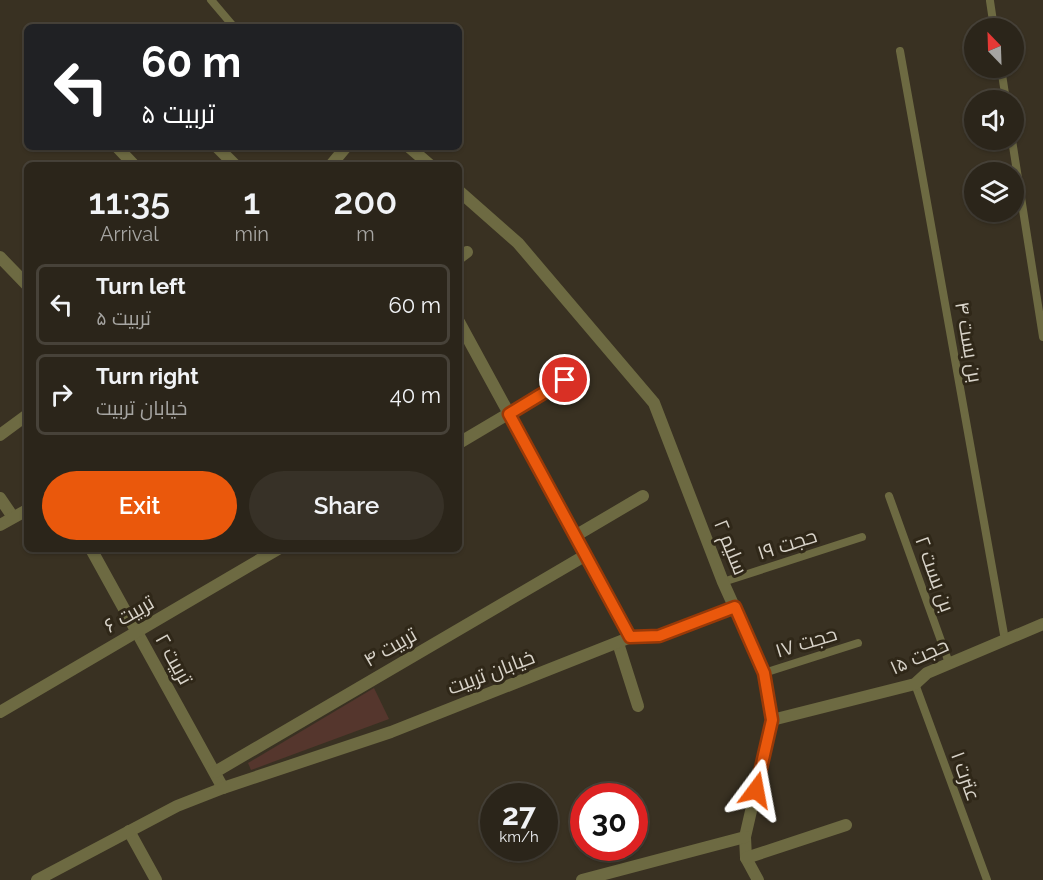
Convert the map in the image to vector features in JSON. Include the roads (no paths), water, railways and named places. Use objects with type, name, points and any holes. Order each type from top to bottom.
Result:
[{"type":"street","points":[[120,150],[131,162]]},
{"type":"street","points":[[220,150],[232,162]]},
{"type":"street","points":[[334,162],[344,150]]},
{"type":"street","points":[[412,150],[426,162]]},
{"type":"street","name":"سلیم ۲","points":[[462,194],[518,243],[654,403],[723,582],[764,673],[772,720],[745,837],[746,858],[758,880]]},
{"type":"street","points":[[0,257],[24,282]]},
{"type":"street","points":[[462,328],[630,637],[659,636],[735,607]]},
{"type":"street","points":[[462,441],[565,380]]},
{"type":"street","points":[[0,435],[24,417]]},
{"type":"street","points":[[575,536],[643,496]]},
{"type":"street","points":[[0,498],[14,517]]},
{"type":"street","points":[[0,525],[24,512]]},
{"type":"street","name":"تربیت ۲","points":[[93,552],[223,788]]},
{"type":"street","name":"تربیت ۶","points":[[0,712],[273,552]]},
{"type":"street","name":"تربیت ۴","points":[[215,772],[586,555]]},
{"type":"street","name":"حجت ۱۵","points":[[772,720],[915,684],[927,673],[1043,624]]},
{"type":"street","name":"خیابان تربیت","points":[[37,880],[177,806],[223,788],[391,732],[630,637]]},
{"type":"street","points":[[618,643],[638,706]]},
{"type":"street","points":[[746,858],[846,825]]},
{"type":"street","points":[[129,831],[156,880]]},
{"type":"street","points":[[582,880],[745,837]]},
{"type":"lane","points":[[211,0],[231,24]]},
{"type":"lane","points":[[990,1],[993,18]]},
{"type":"lane","name":"بن بست ۴","points":[[900,51],[1005,640]]},
{"type":"lane","points":[[1014,150],[1043,337]]},
{"type":"lane","name":"بن بست ۲","points":[[889,496],[949,663]]},
{"type":"lane","name":"حجت ۱۹","points":[[723,582],[862,537]]},
{"type":"lane","name":"حجت ۱۷","points":[[764,673],[858,643]]},
{"type":"lane","name":"عترت ۱","points":[[915,684],[987,880]]}]
